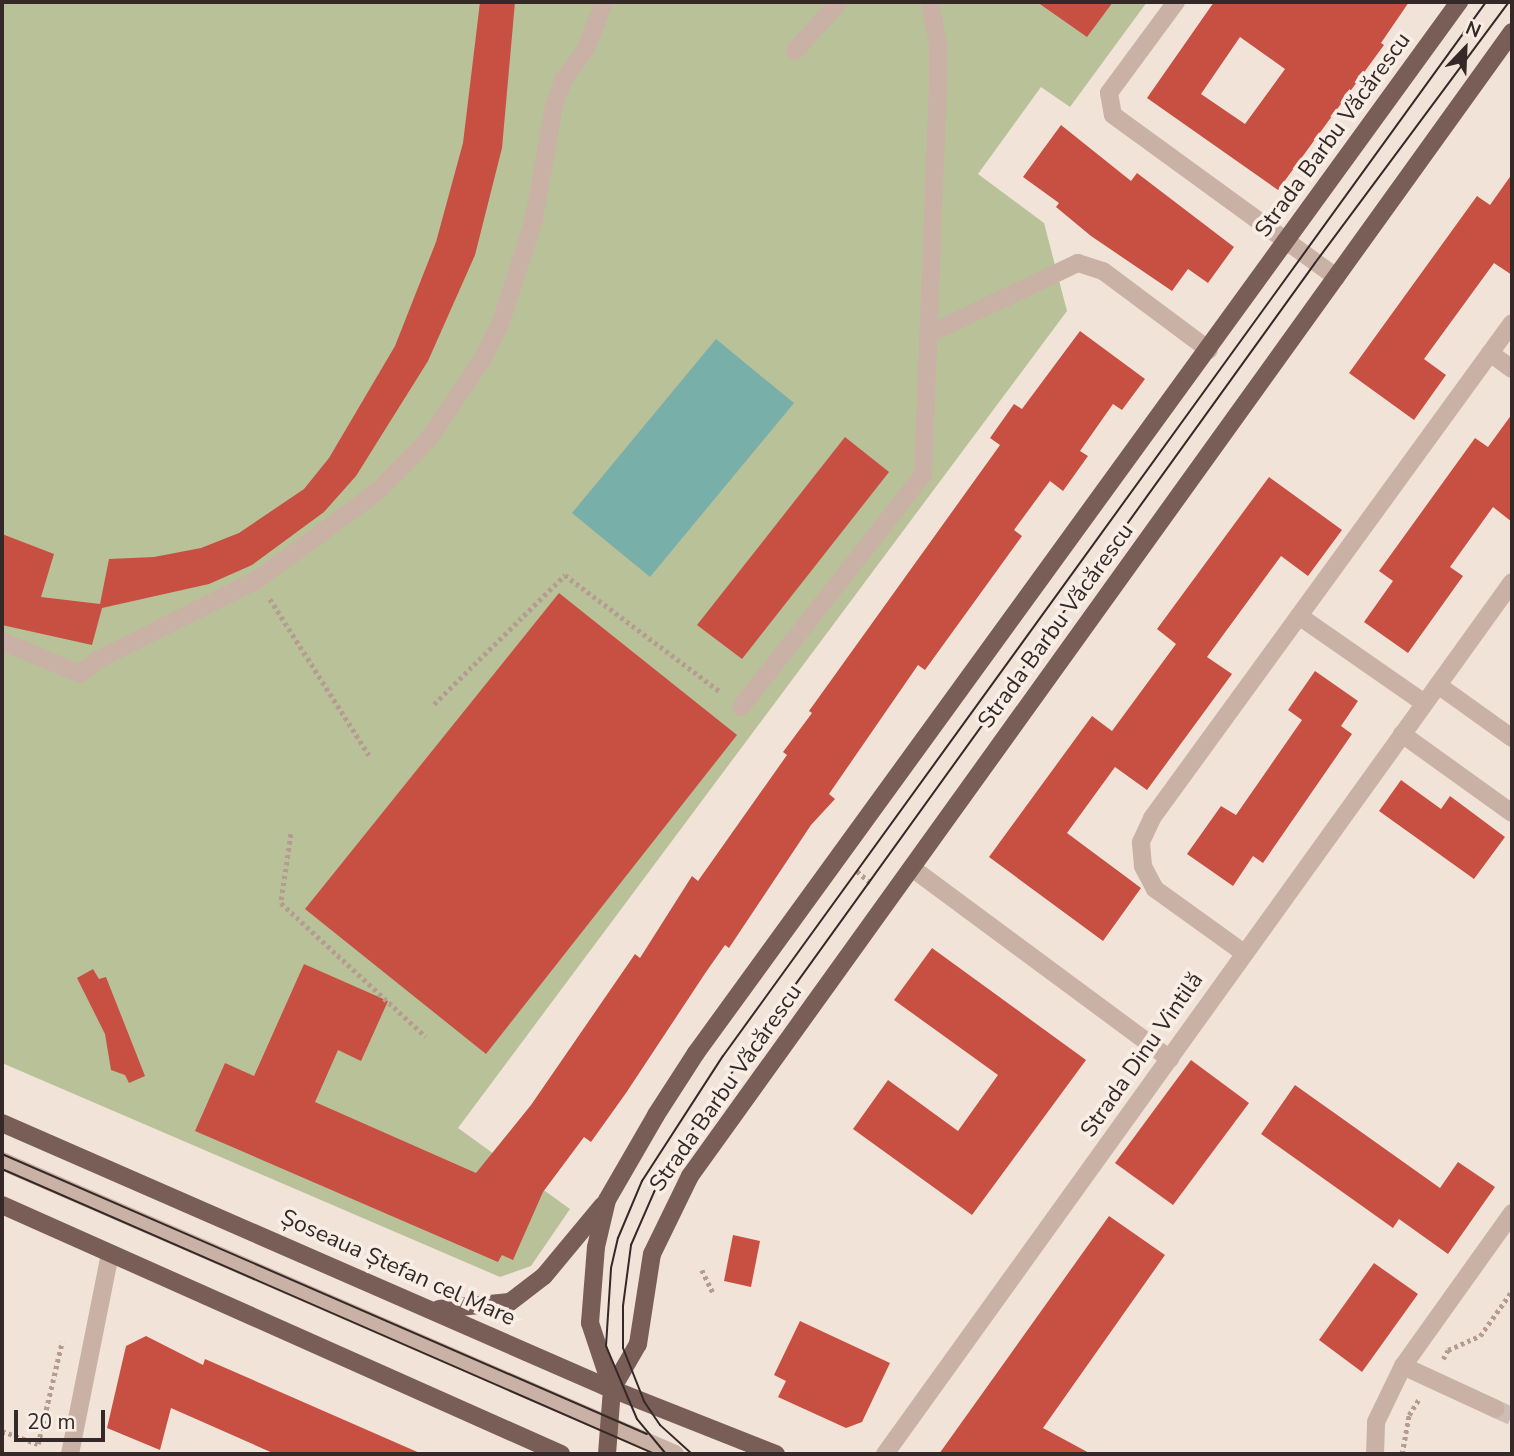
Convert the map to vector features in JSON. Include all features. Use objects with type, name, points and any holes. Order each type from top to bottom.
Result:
[{"type":"main road","name":"Strada Barbu Văcărescu","points":[[1459,2],[841,857],[696,1053],[607,1200],[592,1273],[590,1322],[603,1374],[612,1389],[638,1344],[652,1254],[677,1198],[889,898],[1512,32]]},
{"type":"main road","name":"Șoseaua Ștefan cel Mare","points":[[2,1123],[612,1389],[776,1454]]},
{"type":"main road","points":[[432,1309],[480,1308],[510,1302],[544,1276],[607,1200]]},
{"type":"main road","points":[[2,1205],[561,1454]]},
{"type":"main road","points":[[607,1454],[612,1389]]},
{"type":"street","points":[[2,641],[80,674],[97,660],[257,580],[377,492],[428,440],[482,360],[518,279],[554,106],[564,79],[586,49],[604,2]]},
{"type":"street","points":[[795,51],[839,2]]},
{"type":"street","points":[[741,707],[923,475],[938,91],[938,44],[930,2]]},
{"type":"street","points":[[1176,2],[1109,93],[1113,115],[1336,277]]},
{"type":"street","points":[[929,334],[1078,264],[1102,271],[1209,350]]},
{"type":"street","points":[[1244,953],[1156,889],[1143,866],[1141,842],[1152,818],[1512,323]]},
{"type":"street","points":[[1490,354],[1512,369]]},
{"type":"street","name":"Strada Dinu Vintilă","points":[[885,1454],[1512,582]]},
{"type":"street","points":[[1299,616],[1424,702]]},
{"type":"street","points":[[1438,685],[1512,738]]},
{"type":"street","points":[[1402,734],[1512,813]]},
{"type":"street","points":[[912,868],[1170,1059]]},
{"type":"street","points":[[2,1161],[675,1454]]},
{"type":"street","points":[[1375,1454],[1376,1422],[1403,1366],[1512,1213]]},
{"type":"street","points":[[70,1454],[110,1254]]},
{"type":"street","points":[[1403,1366],[1496,1409]]},
{"type":"path","points":[[434,704],[565,575],[741,707]]},
{"type":"path","points":[[257,580],[369,755]]},
{"type":"path","points":[[291,834],[281,903],[426,1037]]},
{"type":"path","points":[[841,857],[889,898]]},
{"type":"path","points":[[702,1270],[713,1293]]},
{"type":"path","points":[[2,1431],[38,1444],[62,1342]]},
{"type":"green space","points":[[2,2],[1147,2],[1070,107],[1041,87],[978,174],[1044,223],[1067,311],[458,1128],[570,1209],[531,1266],[500,1277],[2,1063]]},
{"type":"water","points":[[716,339],[794,403],[650,577],[572,513]]},
{"type":"building","points":[[480,2],[515,2],[502,148],[475,255],[428,361],[356,476],[324,512],[252,565],[209,584],[102,608],[92,645],[2,625],[2,534],[54,554],[41,597],[100,604],[109,559],[154,557],[201,548],[239,533],[304,489],[329,458],[395,346],[436,242],[463,143]]},
{"type":"building","points":[[1037,2],[1113,2],[1087,37]]},
{"type":"building","points":[[1214,2],[1409,2],[1381,43],[1384,45],[1278,190],[1147,98]],"holes":[[[1240,37],[1285,69],[1245,124],[1201,94]]]},
{"type":"building","points":[[1061,125],[1131,181],[1137,173],[1234,247],[1208,283],[1188,269],[1172,291],[1091,236],[1056,207],[1059,203],[1023,177]]},
{"type":"building","points":[[1512,174],[1512,275],[1494,263],[1424,359],[1446,375],[1414,420],[1349,373],[1477,196],[1490,205]]},
{"type":"building","points":[[1080,331],[1145,379],[1122,410],[1113,404],[1080,451],[1088,456],[1063,491],[1050,481],[1014,530],[1022,536],[925,670],[918,665],[829,794],[835,799],[811,825],[729,948],[725,945],[626,1093],[591,1142],[584,1137],[543,1192],[513,1260],[502,1255],[498,1262],[195,1131],[225,1063],[254,1076],[304,964],[388,1001],[361,1061],[338,1050],[315,1102],[476,1173],[531,1105],[635,954],[640,958],[692,876],[698,881],[787,755],[783,752],[812,713],[809,711],[1000,445],[990,438],[1014,404],[1022,409]]},
{"type":"building","points":[[1512,414],[1512,522],[1493,507],[1450,567],[1463,576],[1408,653],[1364,622],[1393,581],[1379,571],[1475,438],[1488,447]]},
{"type":"building","points":[[845,437],[889,472],[742,659],[697,625]]},
{"type":"building","points":[[1269,477],[1342,530],[1308,576],[1281,556],[1207,657],[1232,674],[1147,790],[1115,767],[1067,833],[1141,888],[1103,941],[989,857],[1092,716],[1112,731],[1176,644],[1157,629]]},
{"type":"building","points":[[559,593],[737,735],[486,1054],[305,909]]},
{"type":"building","points":[[1315,671],[1358,701],[1341,726],[1352,734],[1263,863],[1253,856],[1233,886],[1187,854],[1221,806],[1236,815],[1302,720],[1288,710]]},
{"type":"building","points":[[1401,780],[1441,809],[1450,796],[1505,837],[1474,879],[1379,811]]},
{"type":"building","points":[[932,948],[1086,1060],[972,1215],[853,1129],[888,1080],[958,1131],[998,1075],[894,1000]]},
{"type":"building","points":[[93,969],[99,979],[106,977],[145,1076],[129,1083],[125,1075],[111,1070],[105,1034],[77,978]]},
{"type":"building","points":[[1191,1060],[1249,1103],[1173,1205],[1115,1163]]},
{"type":"building","points":[[1295,1085],[1440,1188],[1458,1162],[1495,1187],[1448,1254],[1399,1219],[1393,1228],[1261,1134]]},
{"type":"building","points":[[1109,1216],[1165,1255],[1043,1428],[1091,1454],[939,1454]]},
{"type":"building","points":[[733,1235],[760,1241],[751,1287],[724,1281]]},
{"type":"building","points":[[1374,1263],[1418,1294],[1362,1372],[1319,1340]]},
{"type":"building","points":[[800,1321],[890,1363],[862,1422],[846,1428],[778,1397],[786,1381],[774,1375]]},
{"type":"building","points":[[146,1336],[203,1365],[205,1359],[422,1454],[275,1454],[171,1408],[160,1450],[107,1428],[126,1346]]},
{"type":"tunnel","points":[[1496,1409],[1512,1416]]},
{"type":"tram line","points":[[666,1454],[637,1419],[606,1346],[611,1268],[618,1238],[642,1181],[723,1056],[1486,2]]},
{"type":"tram line","points":[[692,1454],[660,1425],[644,1401],[623,1348],[623,1306],[631,1245],[654,1192],[700,1117],[1315,263],[1509,2]]},
{"type":"tram line","points":[[2,1154],[647,1434]]},
{"type":"tram line","points":[[2,1169],[655,1454]]}]
